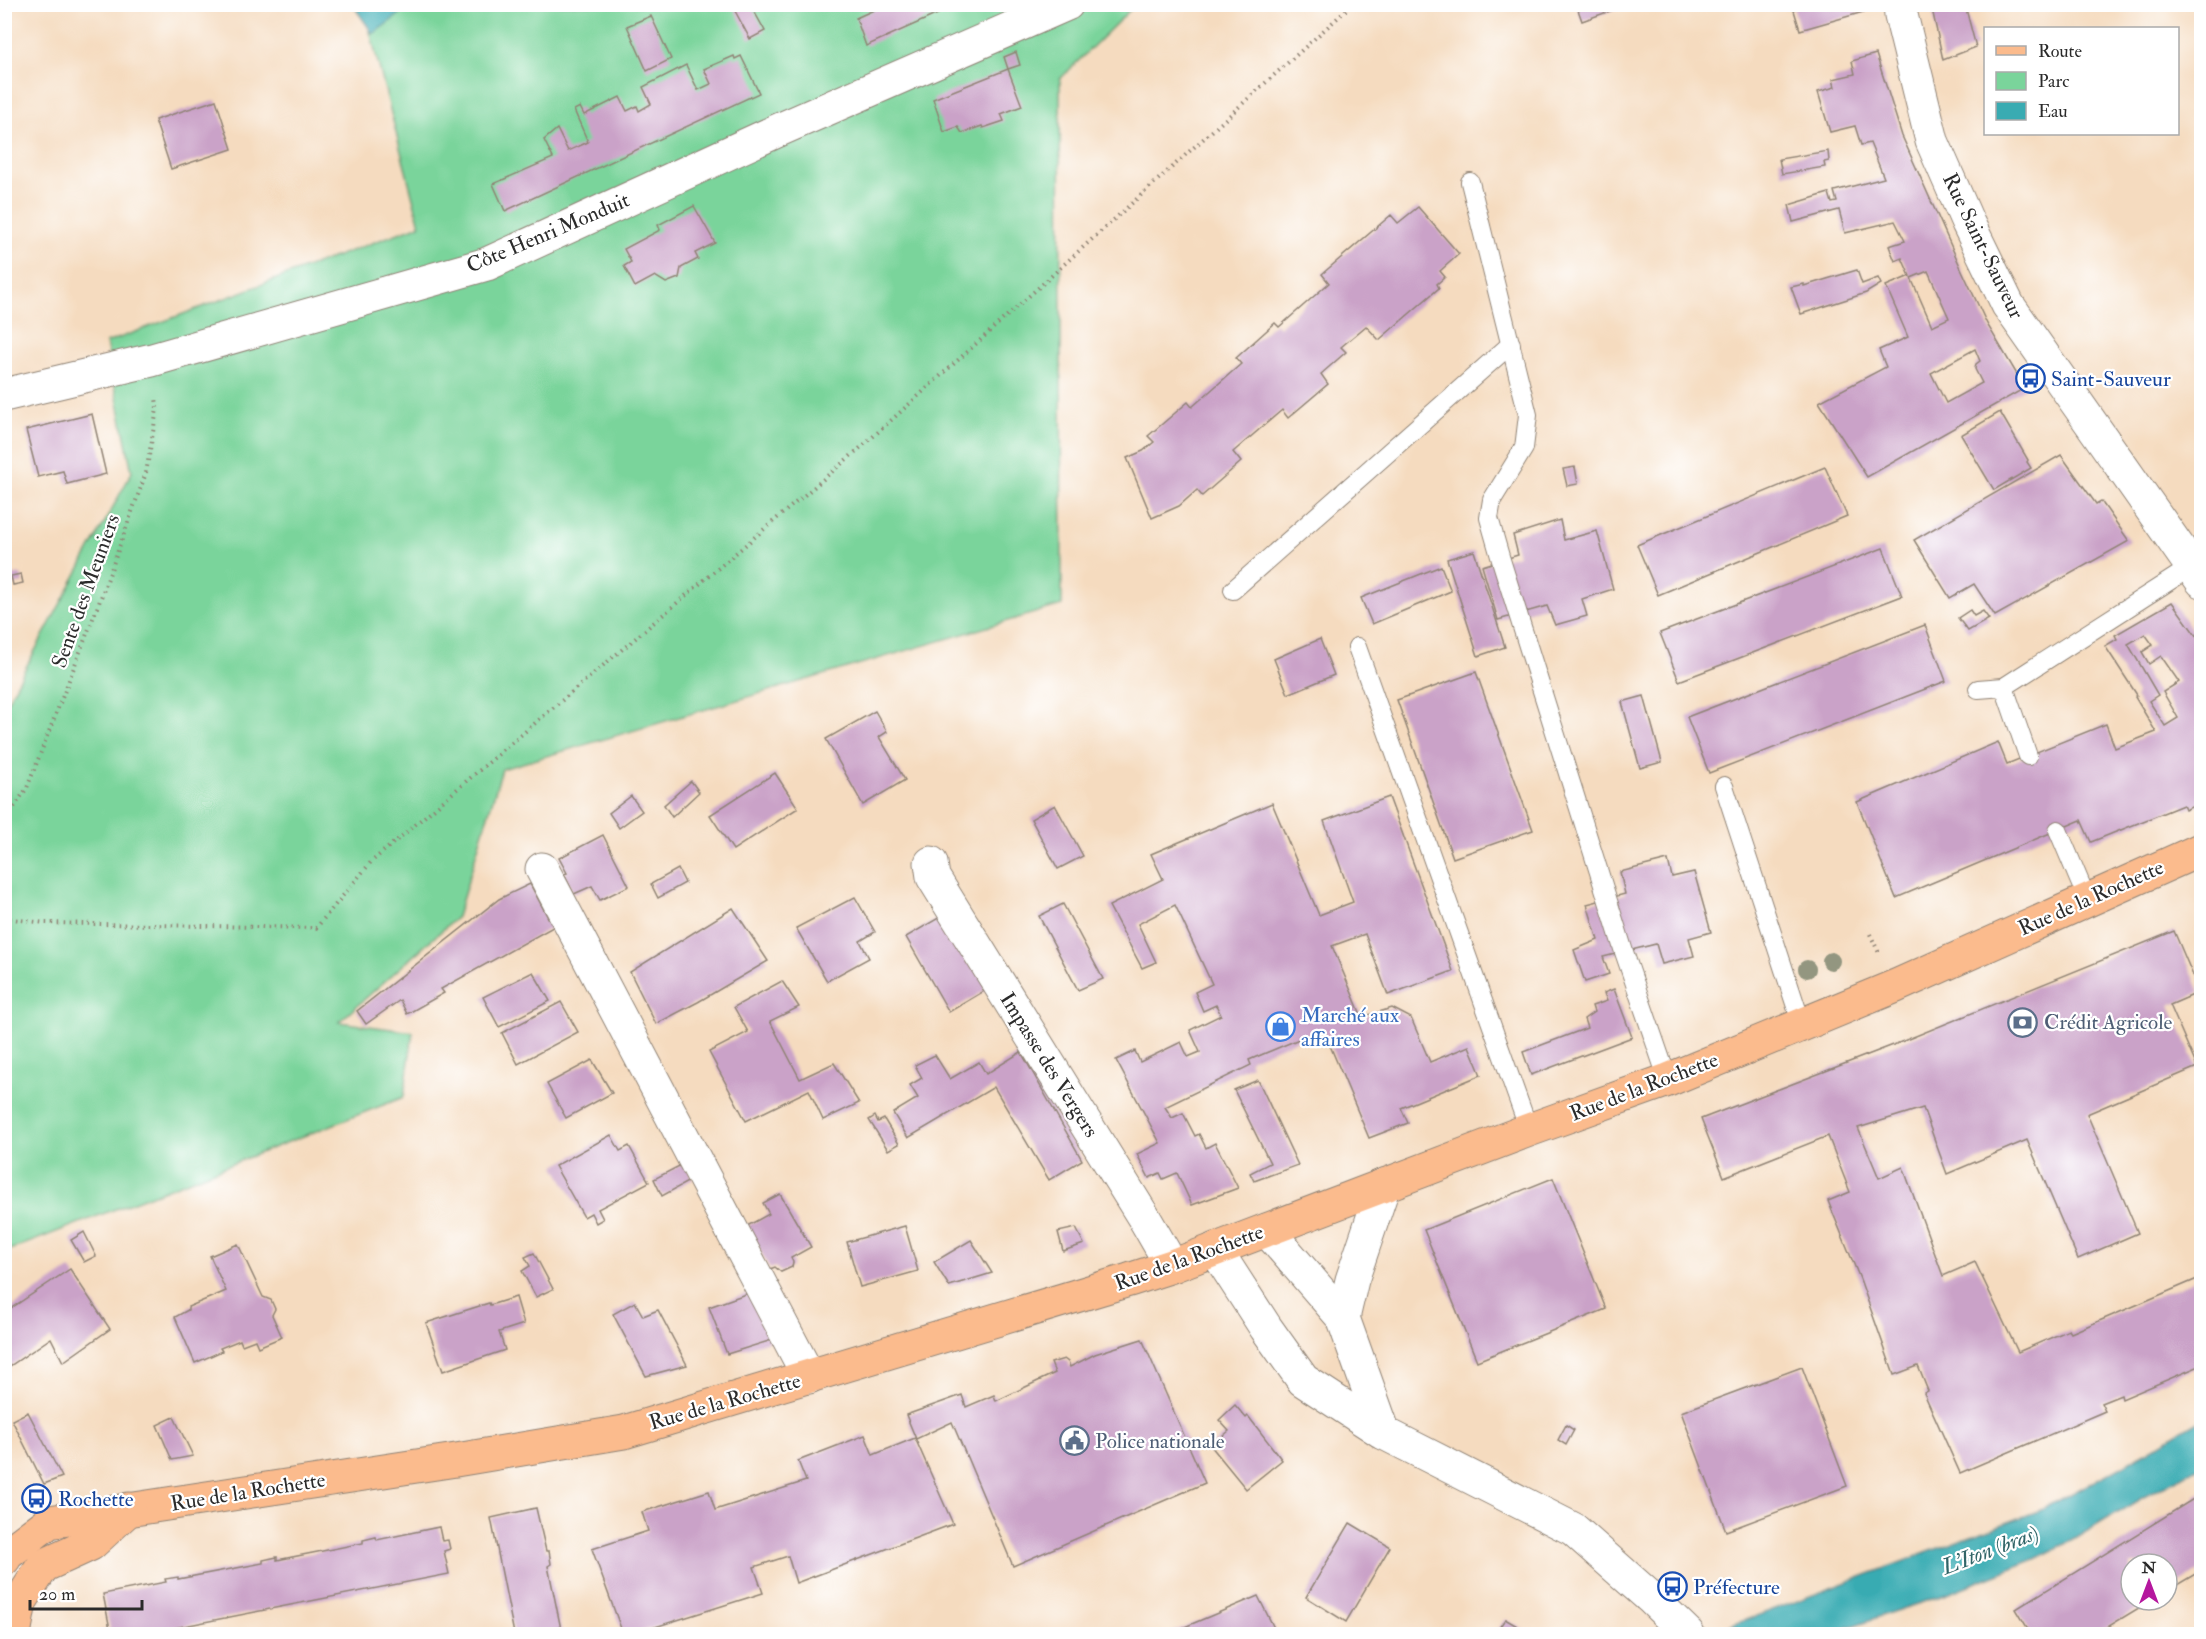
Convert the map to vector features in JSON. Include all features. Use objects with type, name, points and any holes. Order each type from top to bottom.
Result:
[{"type":"main road","name":"Rue de la Rochette","points":[[4,1559],[7,1554],[49,1522],[624,1432],[1172,1266],[1529,1130],[1668,1080],[1896,986],[2202,849]]},
{"type":"main road","points":[[14,1635],[12,1600],[43,1566],[91,1544],[129,1509]]},
{"type":"street","name":"Côte Henri Monduit","points":[[4,395],[152,360],[487,264],[781,129],[1067,4]]},
{"type":"street","name":"Rue Saint-Sauveur","points":[[1900,4],[1932,141],[1968,223],[2008,305],[2196,574]]},
{"type":"street","name":"Impasse des Vergers","points":[[931,863],[933,877],[1172,1266]]},
{"type":"street","points":[[542,870],[809,1377]]},
{"type":"street","points":[[1343,1318],[1352,1280],[1384,1185]]},
{"type":"street","points":[[1267,1230],[1343,1318],[1384,1433]]},
{"type":"street","points":[[1215,1249],[1303,1380],[1384,1433],[1573,1529],[1688,1634]]},
{"type":"lane","points":[[1470,182],[1528,415],[1524,448],[1492,500],[1490,518],[1606,899],[1668,1080]]},
{"type":"lane","points":[[1233,590],[1511,344]]},
{"type":"lane","points":[[1978,689],[2004,687],[2196,574]]},
{"type":"lane","points":[[1357,647],[1529,1130]]},
{"type":"lane","points":[[2004,687],[2028,756]]},
{"type":"lane","points":[[1724,786],[1802,1025]]},
{"type":"lane","points":[[2058,830],[2088,899]]},
{"type":"path","points":[[4,918],[45,922],[316,927],[371,862],[866,444],[1353,4]]},
{"type":"path","name":"Sente des Meuniers","points":[[4,822],[27,788],[99,603],[146,473],[157,409],[152,360]]},
{"type":"green space","points":[[363,5],[1135,5],[1060,79],[1062,605],[502,769],[457,917],[339,1022],[413,1032],[404,1097],[5,1252],[5,706],[132,472],[106,343],[420,225]]},
{"type":"water","points":[[353,5],[394,5],[400,14],[373,34]]},
{"type":"water","name":"L'Iton (bras)","points":[[2201,1419],[2201,1466],[2140,1499],[2071,1541],[2035,1559],[1944,1595],[1828,1634],[1730,1634],[1724,1628],[2041,1510]]},
{"type":"building","points":[[742,4],[750,4],[765,31],[750,39],[734,9]]},
{"type":"building","points":[[887,4],[960,4],[866,46],[856,18]]},
{"type":"building","points":[[1576,4],[1627,4],[1627,5],[1582,21]]},
{"type":"building","points":[[1792,4],[1874,4],[1874,9],[1800,30]]},
{"type":"building","points":[[1931,4],[1965,5],[1976,47],[1943,60]]},
{"type":"building","points":[[651,16],[671,59],[647,71],[627,26]]},
{"type":"building","points":[[1016,52],[1020,65],[1008,69],[1004,57]]},
{"type":"building","points":[[1876,54],[1902,136],[1987,324],[2025,388],[1867,477],[1819,402],[1886,367],[1879,350],[1908,337],[1886,286],[1910,276],[1902,258],[1895,261],[1889,246],[1905,241],[1895,221],[1845,233],[1839,210],[1793,222],[1789,205],[1829,193],[1832,203],[1837,202],[1834,191],[1884,178],[1870,143],[1861,145],[1855,126],[1830,132],[1818,92],[1835,87],[1833,79],[1855,74],[1852,61]],"holes":[[[1928,271],[1949,318],[1932,326],[1911,278]],[[1975,349],[1980,361],[1976,364],[1975,369],[1982,383],[1946,403],[1931,373]]]},
{"type":"building","points":[[734,56],[735,59],[741,56],[759,93],[505,211],[493,184],[553,158],[544,140],[557,129],[568,151],[588,142],[574,110],[580,107],[584,115],[620,97],[627,111],[637,106],[639,111],[651,104],[643,87],[686,65],[698,90],[711,84],[704,69]]},
{"type":"building","points":[[1008,69],[1022,106],[1001,114],[1004,121],[983,128],[982,126],[962,133],[958,127],[944,132],[933,99]]},
{"type":"building","points":[[216,100],[232,149],[171,169],[155,120]]},
{"type":"building","points":[[1828,151],[1829,161],[1824,162],[1825,167],[1782,174],[1779,159]]},
{"type":"building","points":[[694,206],[715,243],[695,253],[698,259],[681,268],[679,278],[666,283],[655,276],[635,287],[624,266],[631,262],[624,249],[660,230],[658,225]]},
{"type":"building","points":[[1418,207],[1459,254],[1440,271],[1445,277],[1437,284],[1439,288],[1379,340],[1366,326],[1341,347],[1346,352],[1321,374],[1328,384],[1288,418],[1282,410],[1233,452],[1241,462],[1202,496],[1197,490],[1179,506],[1152,518],[1127,458],[1143,451],[1154,442],[1148,436],[1188,402],[1192,407],[1241,364],[1236,358],[1275,323],[1279,327],[1329,283],[1322,274],[1391,215],[1398,223]]},
{"type":"building","points":[[1857,270],[1862,284],[1878,278],[1881,284],[1866,293],[1801,314],[1791,287],[1804,284],[1804,286]]},
{"type":"building","points":[[2000,412],[2031,468],[1994,490],[1961,435]]},
{"type":"building","points":[[92,414],[106,474],[67,484],[63,471],[38,477],[26,430]]},
{"type":"building","points":[[2061,455],[2096,504],[2101,501],[2129,541],[1995,616],[1974,584],[1950,598],[1914,540]]},
{"type":"building","points":[[1575,467],[1578,484],[1567,486],[1563,469]]},
{"type":"building","points":[[1825,467],[1847,516],[1658,595],[1637,545]]},
{"type":"building","points":[[1560,520],[1564,540],[1597,531],[1613,589],[1582,599],[1587,616],[1555,625],[1547,606],[1498,620],[1482,566],[1518,555],[1513,535]]},
{"type":"building","points":[[1883,548],[1902,596],[1679,681],[1660,633]]},
{"type":"building","points":[[1474,551],[1505,647],[1478,656],[1447,559]]},
{"type":"building","points":[[1441,566],[1451,591],[1372,624],[1361,598]]},
{"type":"building","points":[[21,574],[23,583],[13,585],[11,576]]},
{"type":"building","points":[[2172,602],[2202,644],[2202,802],[2185,810],[2183,805],[2091,842],[2081,820],[1896,898],[1857,802],[1998,742],[2007,764],[2106,724],[2115,748],[2156,732],[2135,697],[2137,695],[2105,646],[2117,639],[2115,635]],"holes":[[[2145,634],[2153,645],[2142,652],[2149,664],[2161,656],[2179,682],[2163,692],[2178,718],[2165,726],[2149,701],[2158,695],[2128,644]]]},
{"type":"building","points":[[1970,610],[1974,616],[1983,611],[1989,619],[1968,631],[1958,618]]},
{"type":"building","points":[[1925,625],[1946,681],[1709,773],[1687,717]]},
{"type":"building","points":[[1320,639],[1334,675],[1288,694],[1274,659]]},
{"type":"building","points":[[1476,672],[1533,830],[1453,858],[1397,700]]},
{"type":"building","points":[[1644,696],[1662,762],[1640,768],[1622,702]]},
{"type":"building","points":[[875,711],[887,732],[879,737],[905,780],[863,805],[826,739]]},
{"type":"building","points":[[775,773],[798,808],[733,850],[710,815]]},
{"type":"building","points":[[691,781],[699,792],[672,817],[664,805]]},
{"type":"building","points":[[631,796],[642,811],[619,828],[609,813]]},
{"type":"building","points":[[1389,797],[1453,971],[1388,995],[1365,934],[1332,946],[1362,1017],[1392,1008],[1411,1018],[1430,1062],[1469,1046],[1481,1075],[1401,1108],[1408,1123],[1369,1138],[1323,1029],[1249,1060],[1251,1065],[1165,1107],[1172,1118],[1183,1113],[1195,1136],[1199,1134],[1206,1148],[1215,1143],[1238,1188],[1192,1205],[1177,1173],[1163,1179],[1160,1173],[1149,1178],[1137,1154],[1160,1143],[1116,1060],[1135,1051],[1140,1062],[1181,1042],[1188,1057],[1200,1052],[1190,1030],[1221,1015],[1216,1005],[1203,1011],[1195,992],[1212,984],[1175,905],[1138,924],[1156,962],[1142,968],[1109,906],[1163,879],[1151,854],[1272,803],[1319,915],[1353,902],[1324,821]]},
{"type":"building","points":[[1055,805],[1083,856],[1058,869],[1031,819]]},
{"type":"building","points":[[603,835],[629,886],[600,900],[592,886],[574,894],[559,858]]},
{"type":"building","points":[[1668,860],[1672,877],[1694,872],[1711,932],[1689,938],[1694,956],[1662,964],[1656,944],[1603,957],[1609,974],[1585,982],[1574,950],[1598,940],[1587,904],[1625,894],[1620,872]]},
{"type":"building","points":[[678,869],[685,883],[658,898],[651,884]]},
{"type":"building","points":[[530,884],[553,927],[441,989],[444,993],[407,1014],[400,1000],[366,1024],[357,1011],[499,899]]},
{"type":"building","points":[[855,897],[875,932],[860,941],[869,958],[827,981],[796,928]]},
{"type":"building","points":[[1063,904],[1103,979],[1078,990],[1039,916]]},
{"type":"building","points":[[733,908],[768,961],[656,1024],[630,972]]},
{"type":"building","points":[[947,913],[991,987],[949,1012],[906,937]]},
{"type":"building","points":[[2174,931],[2200,992],[2170,1005],[2197,1067],[2087,1114],[2138,1233],[2078,1259],[2027,1140],[1947,1174],[1923,1108],[1858,1128],[1879,1178],[1903,1167],[1943,1276],[1975,1262],[2018,1352],[2069,1330],[2071,1333],[2202,1277],[2202,1365],[2122,1399],[2121,1395],[2101,1403],[2105,1411],[1960,1473],[1924,1393],[1928,1391],[1918,1366],[1894,1375],[1860,1279],[1828,1201],[1850,1192],[1828,1136],[1724,1177],[1701,1119],[1896,1044]]},
{"type":"building","points":[[533,972],[550,1001],[499,1027],[483,997]]},
{"type":"building","points":[[782,981],[799,1007],[770,1021],[800,1079],[834,1063],[859,1103],[823,1120],[809,1090],[746,1121],[709,1052],[748,1032],[734,1007]]},
{"type":"building","points":[[1614,989],[1632,1037],[1531,1075],[1523,1052],[1587,1028],[1584,1019],[1594,1012],[1592,1006],[1607,1001],[1604,993]]},
{"type":"building","points":[[561,1002],[578,1032],[518,1064],[502,1033]]},
{"type":"building","points":[[1021,1052],[1082,1160],[1049,1180],[994,1087],[908,1138],[893,1113],[918,1098],[910,1085],[922,1078],[915,1065],[935,1055],[950,1079],[979,1062],[986,1074]]},
{"type":"building","points":[[592,1060],[612,1093],[566,1118],[547,1084]]},
{"type":"building","points":[[1258,1080],[1298,1165],[1254,1181],[1250,1173],[1270,1163],[1234,1090]]},
{"type":"building","points":[[875,1116],[878,1122],[884,1119],[899,1144],[888,1150],[869,1120]]},
{"type":"building","points":[[611,1135],[620,1151],[629,1146],[649,1182],[598,1209],[603,1219],[596,1223],[591,1213],[584,1217],[555,1166]]},
{"type":"building","points":[[685,1163],[693,1179],[662,1196],[654,1179]]},
{"type":"building","points":[[1553,1178],[1606,1309],[1477,1361],[1424,1230]]},
{"type":"building","points":[[780,1194],[811,1247],[791,1258],[792,1267],[781,1272],[775,1267],[770,1269],[747,1226],[769,1214],[763,1203]]},
{"type":"building","points":[[905,1226],[918,1271],[860,1287],[847,1242]]},
{"type":"building","points":[[1076,1228],[1084,1244],[1063,1251],[1058,1232]]},
{"type":"building","points":[[84,1232],[96,1256],[84,1262],[71,1240]]},
{"type":"building","points":[[971,1240],[992,1273],[949,1286],[934,1262]]},
{"type":"building","points":[[238,1244],[263,1297],[271,1300],[275,1309],[272,1315],[282,1337],[258,1347],[255,1340],[242,1345],[240,1340],[220,1348],[222,1351],[195,1363],[175,1317],[188,1310],[188,1307],[226,1291],[210,1256]]},
{"type":"building","points":[[534,1253],[553,1289],[536,1297],[522,1271],[530,1266],[525,1257]]},
{"type":"building","points":[[70,1269],[110,1329],[63,1362],[51,1338],[4,1370],[4,1313]]},
{"type":"building","points":[[754,1291],[772,1340],[727,1354],[709,1307]]},
{"type":"building","points":[[516,1297],[524,1324],[499,1332],[505,1350],[443,1371],[426,1323]]},
{"type":"building","points":[[635,1302],[643,1316],[658,1310],[687,1365],[646,1376],[613,1314]]},
{"type":"building","points":[[1142,1339],[1205,1483],[1013,1566],[952,1422],[916,1439],[906,1415],[962,1395],[966,1407],[994,1395],[996,1401],[1055,1373],[1051,1363],[1064,1359],[1070,1367],[1095,1354]]},
{"type":"building","points":[[1802,1367],[1847,1486],[1726,1531],[1681,1412]]},
{"type":"building","points":[[1235,1405],[1246,1418],[1248,1416],[1282,1460],[1246,1489],[1211,1446],[1229,1431],[1219,1420]]},
{"type":"building","points":[[28,1412],[62,1477],[44,1484],[12,1420]]},
{"type":"building","points":[[174,1417],[193,1456],[172,1460],[157,1425]]},
{"type":"building","points":[[1566,1425],[1574,1430],[1566,1445],[1558,1440]]},
{"type":"building","points":[[865,1435],[873,1455],[915,1438],[953,1524],[796,1583],[788,1556],[754,1567],[763,1593],[633,1634],[623,1634],[592,1549],[648,1531],[642,1512],[709,1491],[715,1510],[806,1481],[798,1461]]},
{"type":"building","points":[[2202,1492],[2202,1570],[2179,1584],[2179,1552],[2119,1552],[2119,1612],[2132,1612],[2096,1634],[2031,1634],[2016,1609]]},
{"type":"building","points":[[536,1508],[546,1551],[549,1551],[551,1564],[548,1566],[562,1634],[514,1634],[491,1518]]},
{"type":"building","points":[[1350,1523],[1390,1547],[1346,1622],[1306,1597]]},
{"type":"building","points":[[439,1527],[442,1541],[448,1540],[450,1549],[444,1551],[449,1574],[143,1634],[86,1634],[110,1629],[103,1594],[166,1582],[165,1579],[178,1577],[178,1579],[263,1563],[263,1560],[277,1557],[277,1560],[363,1543],[363,1540],[376,1537],[377,1540]]},
{"type":"building","points":[[1258,1596],[1277,1634],[1168,1634]]},
{"type":"building","points":[[1505,1619],[1531,1634],[1495,1634]]},
{"type":"place","name":"Saint-Sauveur","points":[[2030,379]]},
{"type":"place","name":"Crédit Agricole","points":[[2023,1022]]},
{"type":"place","name":"Marché aux affaires","points":[[1280,1027]]},
{"type":"place","name":"Police nationale","points":[[1074,1441]]},
{"type":"place","name":"Rochette","points":[[37,1499]]},
{"type":"place","name":"Préfecture","points":[[1672,1587]]}]
